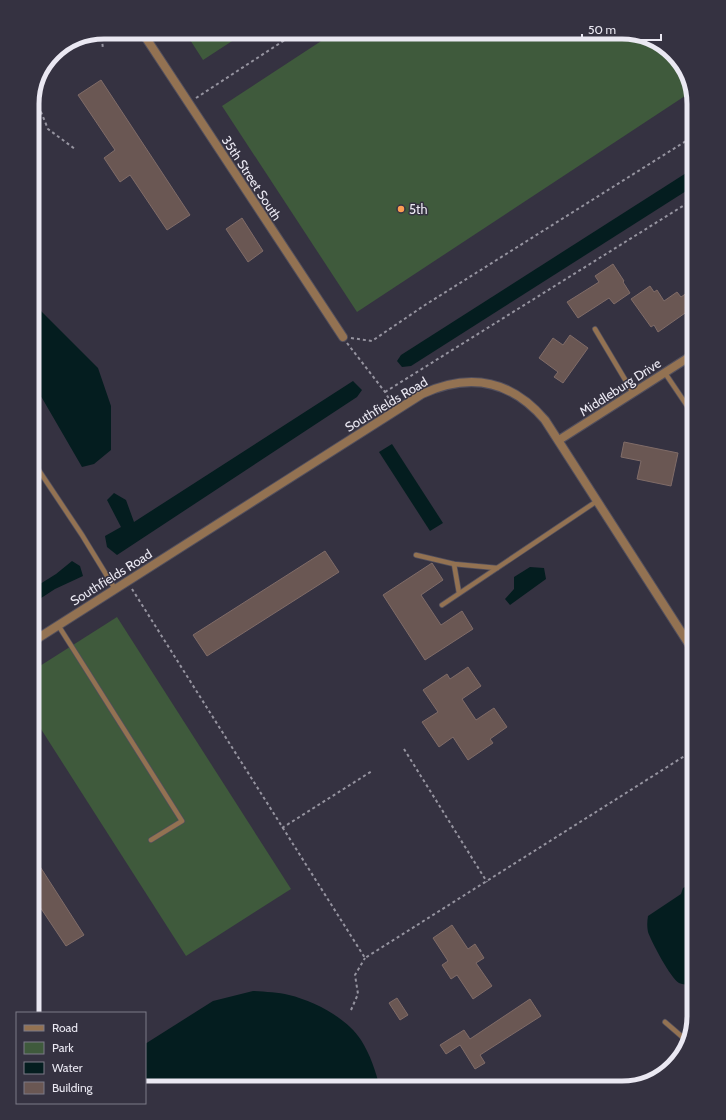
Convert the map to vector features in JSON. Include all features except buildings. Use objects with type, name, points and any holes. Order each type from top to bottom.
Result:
[{"type":"street","name":"35th Street South","points":[[147,39],[343,338]]},
{"type":"street","name":"Middleburg Drive","points":[[559,440],[687,359]]},
{"type":"street","name":"Southfields Road","points":[[39,637],[422,394],[450,383],[481,382],[496,385],[523,398],[546,420],[687,641]]},
{"type":"lane","points":[[595,329],[633,393]]},
{"type":"lane","points":[[665,373],[687,404]]},
{"type":"lane","points":[[39,470],[82,535],[115,589]]},
{"type":"lane","points":[[442,605],[598,501]]},
{"type":"lane","points":[[416,555],[454,564],[497,568]]},
{"type":"lane","points":[[454,564],[459,593]]},
{"type":"lane","points":[[58,625],[182,821],[151,840]]},
{"type":"lane","points":[[665,1022],[683,1038]]},
{"type":"path","points":[[102,39],[103,49]]},
{"type":"path","points":[[189,103],[287,39]]},
{"type":"path","points":[[39,107],[48,129],[75,149]]},
{"type":"path","points":[[343,338],[372,341],[425,305],[687,140]]},
{"type":"path","points":[[385,392],[687,203]]},
{"type":"path","points":[[343,338],[385,392],[396,410]]},
{"type":"path","points":[[127,582],[365,958]]},
{"type":"path","points":[[404,749],[487,882]]},
{"type":"path","points":[[351,1010],[358,994],[355,975],[365,958],[687,754]]},
{"type":"path","points":[[282,828],[372,771]]},
{"type":"green space","points":[[190,39],[235,39],[203,60]]},
{"type":"green space","name":"5th","points":[[324,39],[635,40],[643,42],[658,50],[671,61],[680,75],[685,87],[686,95],[357,312],[222,106]]},
{"type":"green space","points":[[117,617],[291,889],[186,956],[39,726],[39,667]]},
{"type":"water","points":[[687,172],[687,190],[411,366],[402,367],[397,361],[401,355]]},
{"type":"water","points":[[39,309],[98,368],[111,406],[111,450],[94,464],[82,467],[39,394]]},
{"type":"water","points":[[353,381],[362,390],[357,397],[117,555],[107,547],[105,536],[121,527],[107,500],[114,493],[126,500],[134,522]]},
{"type":"water","points":[[392,444],[443,523],[430,531],[379,452]]},
{"type":"water","points":[[72,561],[80,566],[83,576],[55,589],[39,599],[39,585],[56,574]]},
{"type":"water","points":[[530,567],[544,568],[546,579],[510,605],[505,599],[514,589],[514,577]]},
{"type":"water","points":[[687,886],[687,985],[679,983],[671,975],[653,943],[648,932],[647,924],[648,916],[681,894],[683,888]]},
{"type":"water","points":[[253,991],[280,993],[309,1001],[339,1018],[355,1032],[367,1051],[378,1081],[146,1081],[146,1043],[213,1001]]},
{"type":"place","name":"5th","points":[[401,209]]}]
